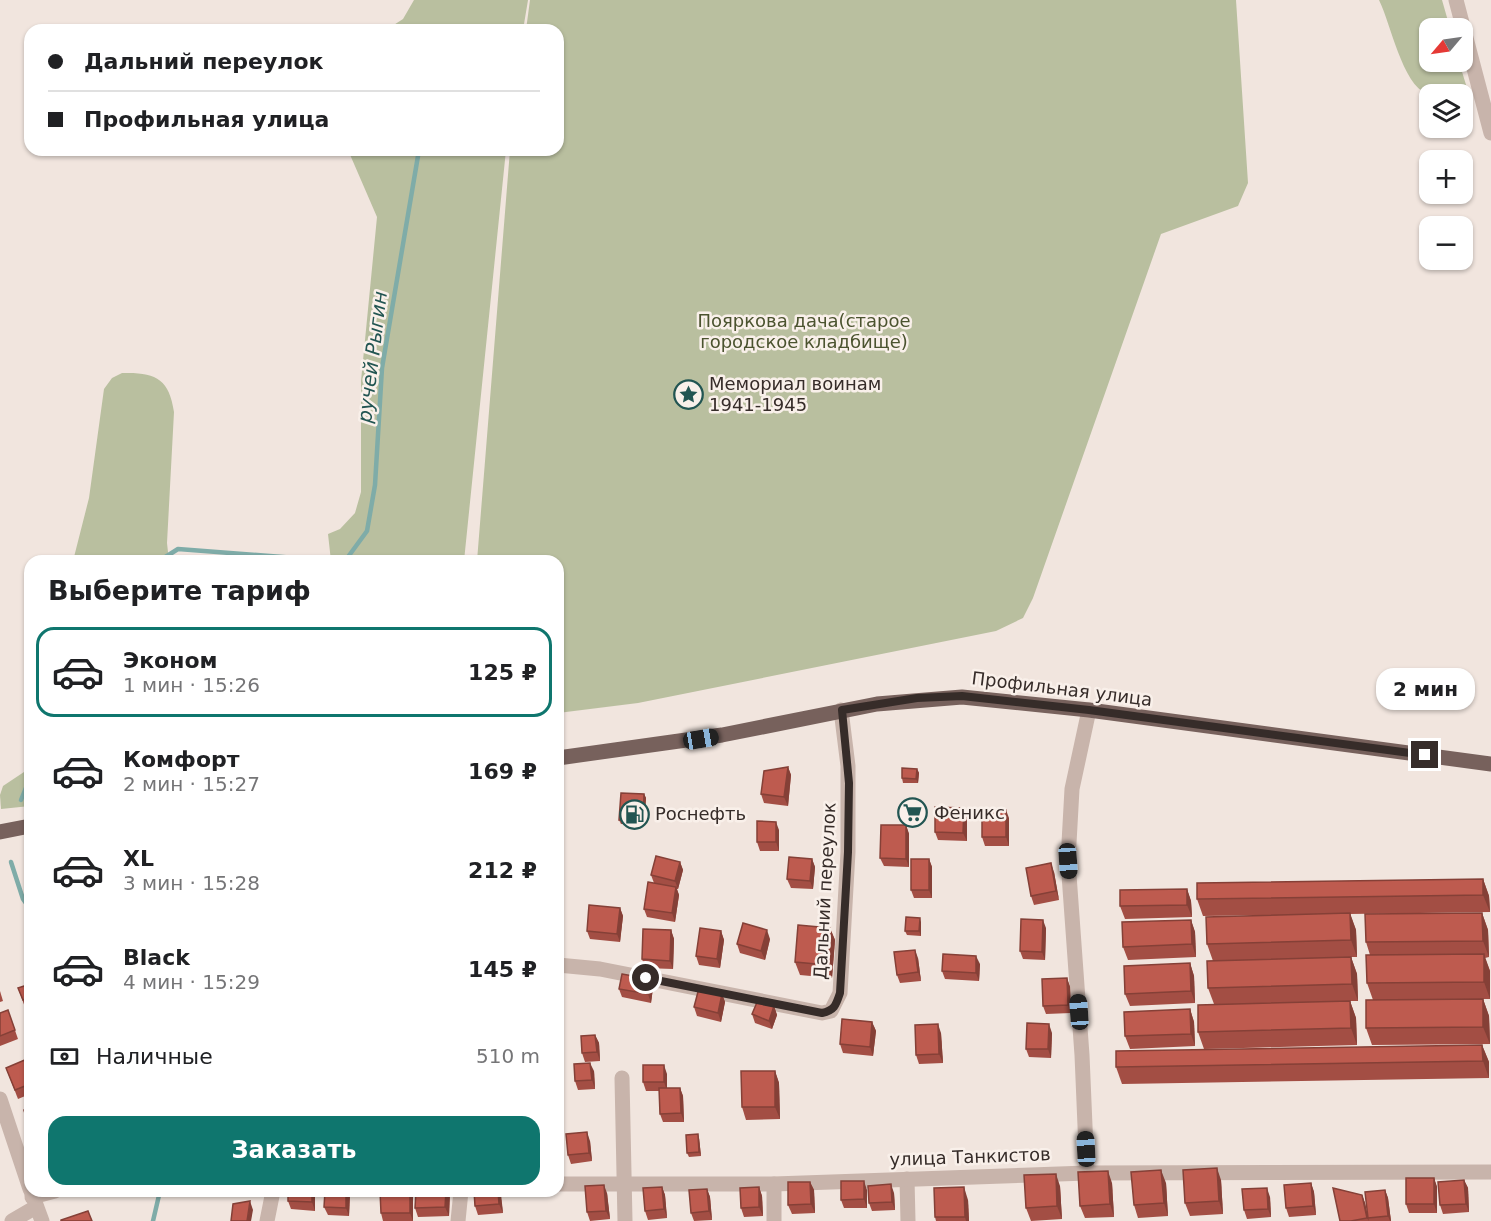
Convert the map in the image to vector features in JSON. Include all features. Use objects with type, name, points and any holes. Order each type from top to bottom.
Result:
[{"type":"main road","name":"Профильная улица","points":[[564,757],[722,735],[842,710],[917,698],[962,696],[1089,710],[1491,764]]},
{"type":"main road","points":[[0,832],[24,827]]},
{"type":"street","points":[[1456,0],[1491,133]]},
{"type":"street","name":"Дальний переулок","points":[[564,966],[600,969],[822,1013],[831,1011],[840,993],[848,852],[849,783],[842,710]]},
{"type":"street","points":[[1087,1173],[1082,1056],[1068,861],[1072,789],[1089,710]]},
{"type":"street","points":[[622,1078],[625,1221]]},
{"type":"street","points":[[0,1099],[24,1171]]},
{"type":"street","name":"улица Танкистов","points":[[564,1184],[625,1186],[774,1184],[1087,1173],[1491,1172]]},
{"type":"street","points":[[907,1179],[909,1221]]},
{"type":"street","points":[[774,1184],[774,1221]]},
{"type":"street","points":[[267,1221],[272,1197]]},
{"type":"street","points":[[458,1221],[460,1197]]},
{"type":"street","points":[[12,1221],[34,1201]]},
{"type":"green space","points":[[414,0],[528,0],[524,24],[395,24],[403,19]]},
{"type":"green space","name":"Пояркова дача(старое городское кладбище)","points":[[530,0],[1236,0],[1248,183],[1238,206],[1161,234],[1033,598],[1023,618],[996,631],[638,703],[564,712],[564,555],[477,555],[510,156],[564,156],[564,24],[527,24]]},
{"type":"green space","points":[[1379,0],[1442,0],[1447,18],[1419,18],[1419,72],[1462,72],[1466,84],[1419,84],[1418,88],[1404,66]]},
{"type":"green space","points":[[351,156],[505,156],[465,555],[330,555],[328,534],[340,529],[355,513],[361,492],[361,381],[377,217]]},
{"type":"green space","points":[[122,373],[152,376],[164,384],[172,401],[174,412],[167,543],[168,555],[75,555],[89,498],[104,389],[112,378]]},
{"type":"green space","points":[[24,772],[24,807],[1,809],[0,795],[3,786]]},
{"type":"building","points":[[788,767],[784,797],[761,794],[764,771]]},
{"type":"building","points":[[902,768],[917,769],[916,779],[902,778]]},
{"type":"building","points":[[621,793],[644,794],[643,821],[619,820]]},
{"type":"building","points":[[935,807],[964,808],[963,833],[935,832]]},
{"type":"building","points":[[982,809],[1006,810],[1006,837],[982,837]]},
{"type":"building","points":[[757,821],[776,822],[776,842],[757,842]]},
{"type":"building","points":[[881,825],[906,825],[906,859],[880,858]]},
{"type":"building","points":[[656,856],[680,862],[675,881],[651,875]]},
{"type":"building","points":[[789,857],[812,859],[810,881],[787,879]]},
{"type":"building","points":[[911,859],[929,859],[929,890],[911,890]]},
{"type":"building","points":[[1051,863],[1056,891],[1031,896],[1026,868]]},
{"type":"building","points":[[1483,879],[1483,895],[1197,899],[1197,883]]},
{"type":"building","points":[[648,882],[676,887],[672,913],[644,909]]},
{"type":"building","points":[[1187,889],[1187,905],[1120,906],[1120,890]]},
{"type":"building","points":[[589,905],[620,908],[617,934],[587,931]]},
{"type":"building","points":[[1350,913],[1351,940],[1207,944],[1206,917]]},
{"type":"building","points":[[1482,913],[1483,941],[1366,942],[1365,914]]},
{"type":"building","points":[[906,917],[920,918],[919,931],[905,931]]},
{"type":"building","points":[[1021,919],[1043,920],[1042,952],[1020,951]]},
{"type":"building","points":[[1191,920],[1192,944],[1123,947],[1122,922]]},
{"type":"building","points":[[743,923],[767,930],[761,951],[737,944]]},
{"type":"building","points":[[798,925],[830,928],[827,965],[795,962]]},
{"type":"building","points":[[700,928],[721,931],[717,959],[696,956]]},
{"type":"building","points":[[643,929],[671,930],[670,961],[642,959]]},
{"type":"building","points":[[915,950],[918,972],[897,975],[894,952]]},
{"type":"building","points":[[943,954],[976,956],[976,973],[942,971]]},
{"type":"building","points":[[1484,954],[1484,982],[1367,983],[1366,955]]},
{"type":"building","points":[[1351,957],[1352,984],[1208,988],[1207,961]]},
{"type":"building","points":[[1190,963],[1191,991],[1125,994],[1124,966]]},
{"type":"building","points":[[622,974],[650,979],[648,994],[619,989]]},
{"type":"building","points":[[1067,978],[1068,1005],[1043,1006],[1042,979]]},
{"type":"building","points":[[24,986],[24,1000],[23,1000],[18,988]]},
{"type":"building","points":[[699,988],[722,994],[718,1013],[694,1007]]},
{"type":"building","points":[[1483,999],[1483,1027],[1366,1028],[1366,1000]]},
{"type":"building","points":[[758,1000],[774,1006],[769,1021],[752,1014]]},
{"type":"building","points":[[1350,1001],[1351,1028],[1198,1032],[1198,1005]]},
{"type":"building","points":[[1190,1009],[1191,1034],[1125,1036],[1124,1012]]},
{"type":"building","points":[[8,1010],[15,1030],[0,1036],[0,1013]]},
{"type":"building","points":[[842,1019],[872,1022],[870,1047],[840,1044]]},
{"type":"building","points":[[1027,1023],[1049,1024],[1048,1049],[1026,1049]]},
{"type":"building","points":[[938,1024],[939,1054],[916,1055],[915,1025]]},
{"type":"building","points":[[595,1035],[597,1052],[582,1053],[581,1036]]},
{"type":"building","points":[[1482,1045],[1483,1061],[1116,1067],[1116,1051]]},
{"type":"building","points":[[24,1060],[24,1086],[15,1090],[6,1068]]},
{"type":"building","points":[[590,1063],[592,1080],[575,1081],[574,1064]]},
{"type":"building","points":[[643,1065],[664,1065],[664,1082],[643,1082]]},
{"type":"building","points":[[741,1071],[775,1071],[775,1107],[742,1107]]},
{"type":"building","points":[[659,1088],[680,1088],[681,1113],[660,1114]]},
{"type":"building","points":[[587,1132],[589,1153],[568,1155],[566,1134]]},
{"type":"building","points":[[698,1134],[699,1152],[687,1153],[686,1135]]},
{"type":"building","points":[[1217,1168],[1219,1201],[1185,1203],[1183,1170]]},
{"type":"building","points":[[1161,1170],[1164,1203],[1134,1205],[1131,1172]]},
{"type":"building","points":[[1108,1171],[1110,1204],[1080,1206],[1078,1172]]},
{"type":"building","points":[[1056,1174],[1057,1206],[1026,1208],[1024,1175]]},
{"type":"building","points":[[1406,1178],[1434,1178],[1434,1204],[1406,1204]]},
{"type":"building","points":[[1464,1180],[1466,1204],[1440,1205],[1438,1182]]},
{"type":"building","points":[[841,1181],[864,1181],[864,1199],[841,1200]]},
{"type":"building","points":[[788,1182],[810,1182],[811,1204],[788,1205]]},
{"type":"building","points":[[1311,1183],[1313,1206],[1286,1208],[1284,1185]]},
{"type":"building","points":[[891,1184],[892,1202],[869,1203],[868,1186]]},
{"type":"building","points":[[604,1185],[606,1211],[587,1212],[585,1186]]},
{"type":"building","points":[[662,1187],[664,1209],[645,1211],[643,1188]]},
{"type":"building","points":[[759,1187],[759,1207],[741,1208],[740,1188]]},
{"type":"building","points":[[964,1187],[965,1217],[935,1217],[934,1188]]},
{"type":"building","points":[[1267,1188],[1268,1209],[1244,1210],[1242,1189]]},
{"type":"building","points":[[1333,1188],[1362,1195],[1367,1218],[1340,1221]]},
{"type":"building","points":[[707,1189],[709,1211],[691,1213],[689,1190]]},
{"type":"building","points":[[1385,1190],[1388,1216],[1368,1218],[1365,1192]]},
{"type":"building","points":[[288,1197],[312,1197],[312,1202],[288,1201]]},
{"type":"building","points":[[325,1197],[346,1197],[346,1208],[324,1207]]},
{"type":"building","points":[[380,1197],[410,1197],[410,1213],[381,1213]]},
{"type":"building","points":[[416,1197],[446,1197],[445,1207],[415,1208]]},
{"type":"building","points":[[474,1197],[498,1197],[499,1204],[475,1206]]},
{"type":"building","points":[[250,1201],[247,1221],[231,1221],[233,1204]]},
{"type":"building","points":[[88,1211],[92,1221],[61,1221],[61,1220]]},
{"type":"waterway","name":"ручей Рыгин","points":[[349,555],[367,531],[375,485],[382,368],[418,156]]},
{"type":"waterway","name":"ручей Рыгин","points":[[168,555],[178,549],[256,555]]},
{"type":"waterway","name":"ручей Рыгин","points":[[21,800],[24,793]]},
{"type":"waterway","name":"ручей Рыгин","points":[[11,862],[24,900]]},
{"type":"waterway","name":"ручей Рыгин","points":[[153,1221],[159,1197]]},
{"type":"place","name":"Мемориал воинам 1941-1945","points":[[688,394]]},
{"type":"place","name":"Феникс","points":[[913,813]]},
{"type":"place","name":"Роснефть","points":[[634,814]]},
{"type":"route","points":[[646,978],[822,1013],[831,1011],[836,1006],[840,993],[848,852],[849,783],[842,710],[917,698],[962,696],[1089,710],[1425,755]]}]
